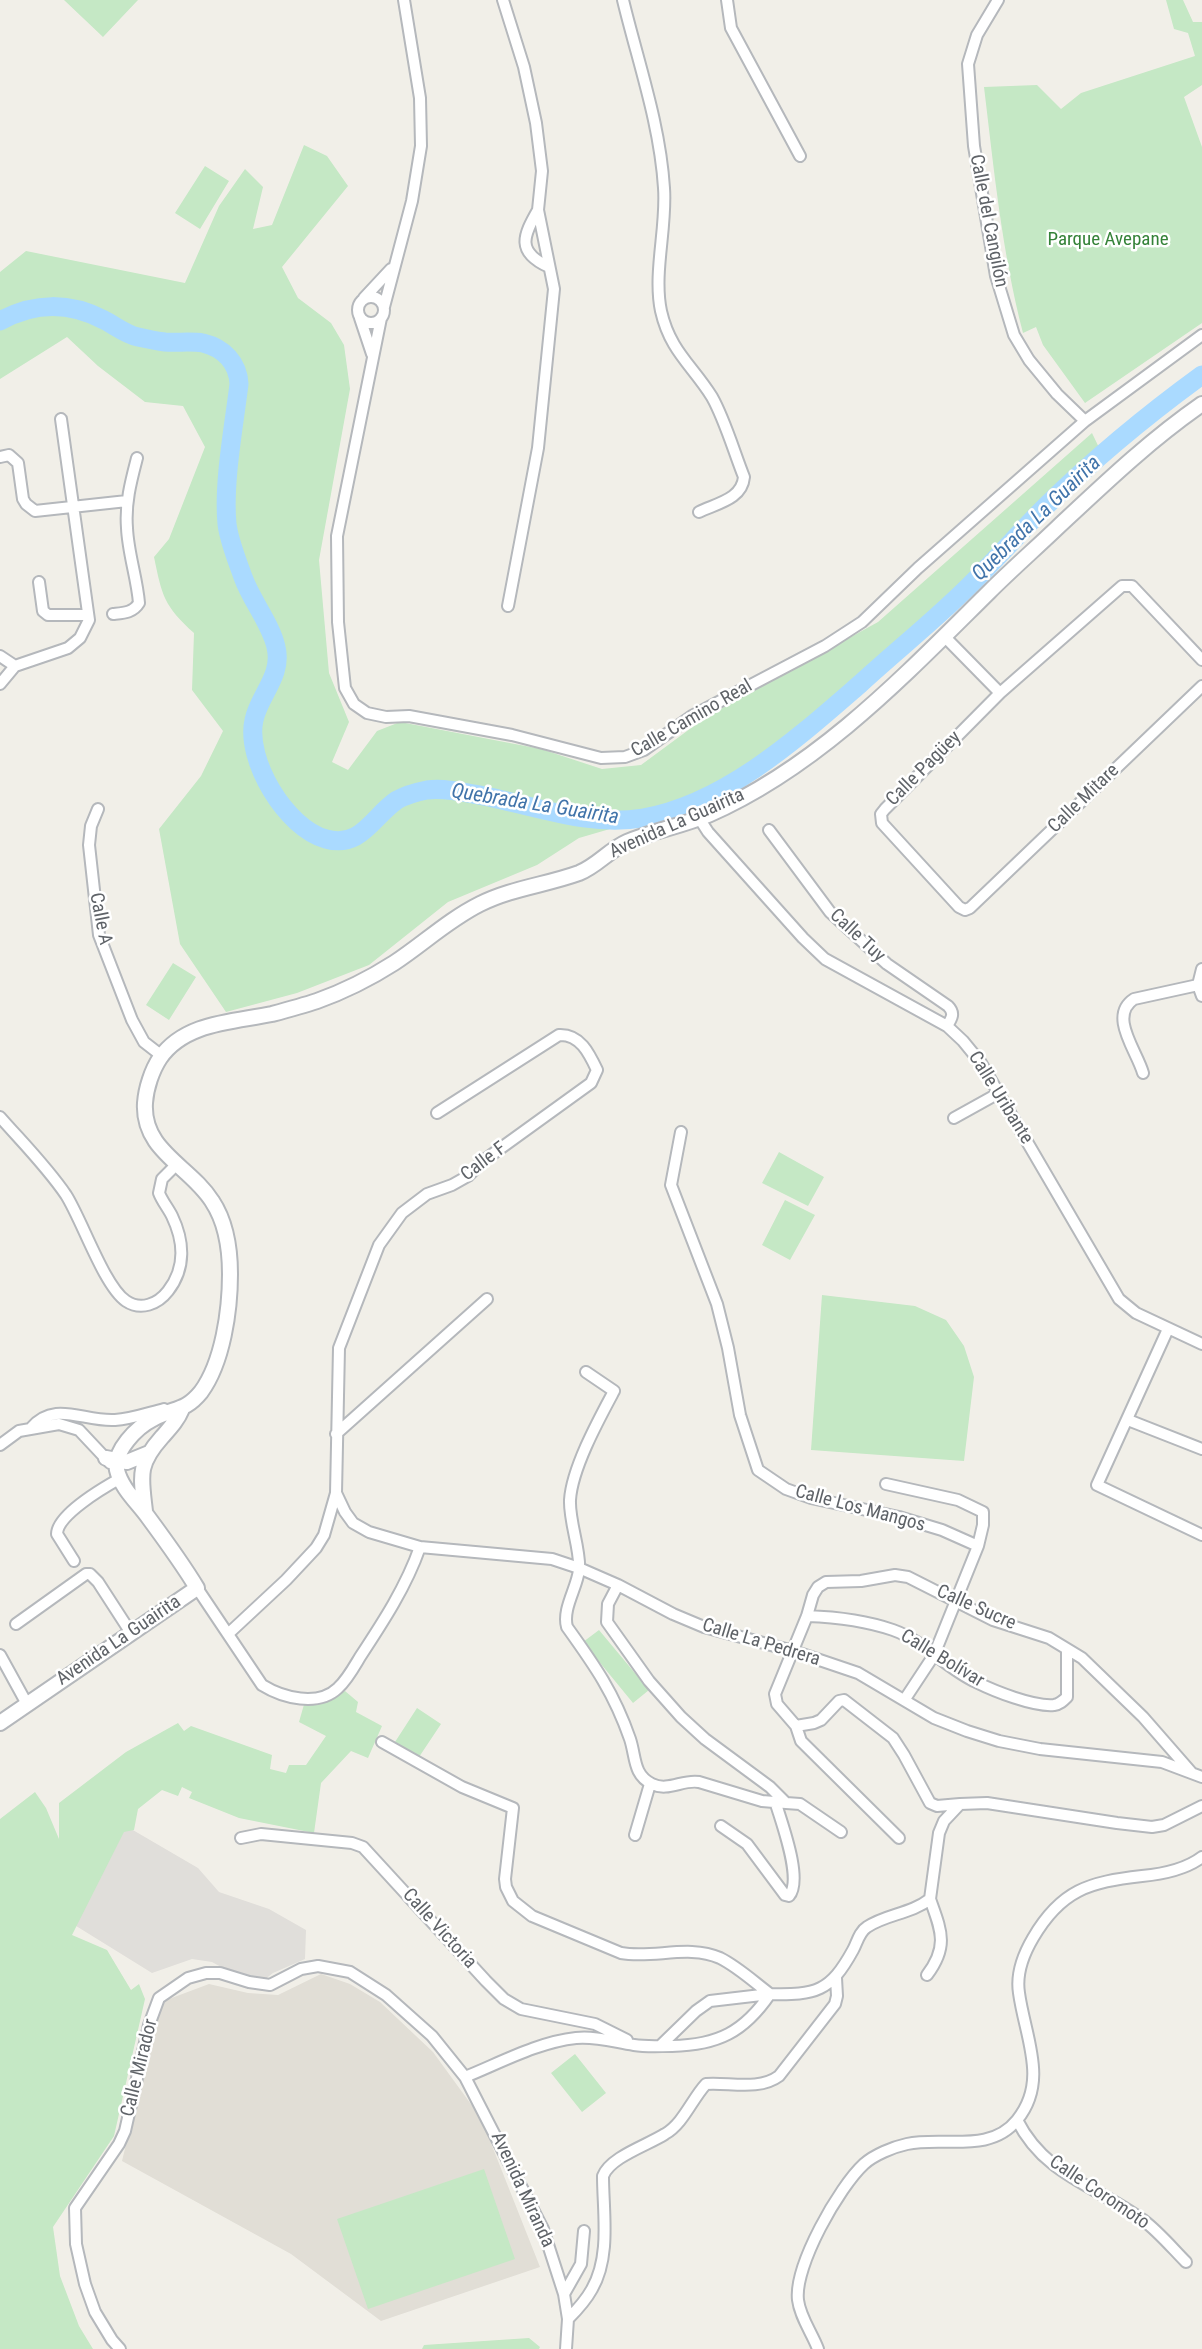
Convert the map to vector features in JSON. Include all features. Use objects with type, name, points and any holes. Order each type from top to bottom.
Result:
[{"type":"street","points":[[373,356],[411,201],[421,146],[420,98],[404,0]]},
{"type":"street","points":[[503,0],[524,66],[536,123],[542,172],[538,210],[552,274],[553,298],[538,448],[508,606]]},
{"type":"street","points":[[623,0],[660,147],[664,189],[661,309],[671,341],[713,399],[744,477],[739,493],[699,512]]},
{"type":"street","points":[[727,0],[731,28],[800,156]]},
{"type":"street","name":"Calle del Cangilón","points":[[998,0],[978,35],[968,64],[974,146],[996,276],[1014,335],[1029,360],[1057,394],[1085,421]]},
{"type":"street","points":[[538,210],[527,229],[525,246],[532,257],[549,267]]},
{"type":"street","points":[[373,356],[357,312],[360,301],[393,267]]},
{"type":"street","points":[[360,301],[377,298],[382,313]]},
{"type":"street","points":[[360,318],[370,323],[382,313]]},
{"type":"street","points":[[1085,421],[1202,335]]},
{"type":"street","name":"Calle Camino Real","points":[[373,356],[337,536],[340,650],[345,688],[354,704],[368,713],[386,717],[410,716],[512,735],[601,758],[625,757],[644,750],[692,716],[825,646],[862,622],[955,535],[1085,421]]},
{"type":"street","name":"Avenida La Guairita","points":[[145,1512],[141,1473],[150,1452],[176,1422],[182,1409],[205,1387],[229,1314],[230,1261],[225,1231],[212,1200],[176,1165],[152,1136],[146,1118],[147,1093],[162,1056],[183,1037],[204,1028],[285,1010],[346,991],[395,962],[476,906],[513,890],[586,871],[622,844],[721,809],[793,767],[846,726],[1135,456],[1200,409]]},
{"type":"street","points":[[0,684],[15,666],[76,643],[86,628],[88,615],[61,419]]},
{"type":"street","points":[[0,457],[9,455],[18,463],[23,499],[37,512],[127,501]]},
{"type":"street","points":[[113,614],[127,613],[139,603],[128,542],[127,501],[137,458]]},
{"type":"street","points":[[39,582],[43,611],[48,615],[88,615]]},
{"type":"street","name":"Calle Pagüey","points":[[965,910],[959,907],[882,823],[881,814],[1000,694],[1122,586],[1132,586],[1202,660]]},
{"type":"street","points":[[944,636],[1000,694]]},
{"type":"street","points":[[0,656],[15,666]]},
{"type":"street","name":"Calle Mitare","points":[[965,910],[1202,685]]},
{"type":"street","name":"Calle A","points":[[99,809],[91,826],[89,845],[99,935],[132,1020],[144,1042],[162,1056]]},
{"type":"street","name":"Calle Uribante","points":[[699,818],[708,832],[825,959],[947,1026],[971,1049],[1119,1299],[1136,1313],[1202,1344]]},
{"type":"street","name":"Calle Tuy","points":[[769,830],[830,912],[887,964],[948,1006],[953,1015],[947,1026]]},
{"type":"street","points":[[1143,1073],[1122,1021],[1127,1004],[1134,999],[1200,991],[1202,969]]},
{"type":"street","name":"Calle F","points":[[228,1634],[286,1580],[316,1548],[324,1535],[336,1493],[340,1348],[379,1245],[402,1213],[428,1195],[468,1176],[483,1161],[591,1083],[597,1070],[588,1050],[574,1037],[559,1035],[437,1113]]},
{"type":"street","points":[[954,1118],[999,1093]]},
{"type":"street","points":[[0,1117],[66,1196],[114,1289],[130,1303],[148,1306],[156,1302],[169,1289],[179,1269],[182,1245],[159,1193],[162,1179],[176,1165]]},
{"type":"street","name":"Calle Los Mangos","points":[[681,1132],[671,1185],[717,1304],[740,1415],[758,1470],[786,1489],[811,1499],[898,1517],[942,1530],[978,1546]]},
{"type":"street","points":[[336,1434],[487,1299]]},
{"type":"street","points":[[1168,1329],[1097,1485],[1202,1535]]},
{"type":"street","points":[[586,1372],[614,1391],[577,1470],[572,1487],[570,1501],[579,1568],[566,1625],[609,1687],[631,1742],[638,1773],[650,1784],[662,1787],[694,1781],[781,1804],[800,1804],[841,1832]]},
{"type":"street","points":[[31,1428],[44,1415],[51,1413],[116,1420],[163,1409],[182,1409]]},
{"type":"street","name":"Avenida La Guairita","points":[[0,1723],[197,1588],[115,1468],[122,1449],[147,1422],[159,1415],[182,1409]]},
{"type":"street","points":[[1128,1420],[1202,1449]]},
{"type":"street","points":[[0,1445],[19,1431],[59,1424],[74,1427],[87,1437],[115,1468]]},
{"type":"street","points":[[74,1562],[57,1534],[59,1524],[101,1489],[115,1468],[150,1452]]},
{"type":"street","points":[[886,1484],[958,1500],[983,1512],[978,1546],[934,1655],[905,1699]]},
{"type":"street","name":"Calle La Pedrera","points":[[336,1493],[353,1522],[369,1532],[420,1547],[552,1559],[618,1585],[704,1627],[793,1651],[858,1674],[934,1718],[999,1741],[1040,1749],[1162,1762],[1198,1775]]},
{"type":"street","points":[[197,1588],[262,1685],[277,1695],[310,1699],[324,1697],[338,1689],[372,1639],[397,1599],[420,1547]]},
{"type":"street","points":[[16,1624],[86,1574],[90,1574],[131,1633]]},
{"type":"street","name":"Calle Sucre","points":[[796,1726],[777,1704],[775,1697],[818,1587],[826,1581],[861,1581],[895,1575],[908,1577],[993,1620],[1049,1637],[1082,1658],[1198,1775]]},
{"type":"street","points":[[618,1585],[608,1604],[606,1618],[624,1649],[681,1717],[717,1749],[770,1787],[781,1804],[793,1872],[794,1887],[789,1896],[785,1895],[764,1870],[747,1844],[721,1826]]},
{"type":"street","name":"Calle Bolívar","points":[[807,1616],[893,1630],[913,1639],[974,1682],[1026,1700],[1057,1705],[1067,1696],[1067,1649]]},
{"type":"street","points":[[0,1654],[27,1704]]},
{"type":"street","points":[[899,1838],[801,1741],[796,1726],[817,1722],[839,1700],[844,1700],[893,1738],[930,1803],[937,1806],[987,1803],[1152,1827],[1164,1825],[1202,1806]]},
{"type":"street","points":[[382,1742],[462,1787],[512,1807],[506,1884],[513,1901],[526,1913],[621,1953],[694,1953],[718,1957],[770,1994]]},
{"type":"street","points":[[635,1835],[650,1784]]},
{"type":"street","points":[[927,1975],[938,1960],[942,1942],[940,1926],[930,1899],[939,1833],[944,1821],[960,1804]]},
{"type":"street","name":"Calle Victoria","points":[[241,1838],[261,1834],[352,1843],[363,1847],[486,1981],[512,2005],[595,2024],[635,2045]]},
{"type":"street","points":[[818,2349],[798,2301],[798,2288],[809,2255],[832,2204],[851,2178],[866,2162],[905,2144],[978,2141],[1000,2134],[1017,2120],[1031,2095],[1035,2077],[1034,2057],[1017,1980],[1028,1947],[1049,1913],[1064,1899],[1082,1889],[1116,1879],[1160,1874],[1202,1857]]},
{"type":"street","points":[[660,2046],[710,2001],[809,1992],[826,1986],[836,1978],[867,1927],[911,1910],[930,1899]]},
{"type":"street","name":"Calle Mirador","points":[[120,2349],[95,2312],[85,2284],[76,2244],[75,2208],[125,2131],[149,2025],[159,1998],[188,1978],[206,1973],[220,1973],[270,1985],[301,1969],[329,1966],[349,1972],[386,1995],[432,2036],[465,2077]]},
{"type":"street","points":[[568,2319],[591,2291],[602,2264],[604,2171],[617,2160],[670,2132],[705,2084],[760,2083],[779,2077],[835,2004],[836,1978]]},
{"type":"street","points":[[465,2077],[563,2040],[583,2038],[635,2045],[696,2045],[730,2034],[753,2017],[770,1994]]},
{"type":"street","name":"Avenida Miranda","points":[[465,2077],[543,2229],[564,2294],[568,2319],[566,2349]]},
{"type":"street","name":"Calle Coromoto","points":[[1017,2120],[1027,2139],[1059,2169],[1144,2221],[1186,2262]]},
{"type":"street","points":[[564,2294],[581,2264],[584,2231]]},
{"type":"shaded area","points":[[102,1812],[198,1868],[219,1892],[269,1909],[306,1930],[305,1959],[273,1973],[264,1980],[234,1974],[212,1962],[192,1959],[152,1973],[60,1916]]},
{"type":"shaded area","points":[[321,1974],[350,1984],[380,2002],[433,2052],[481,2118],[540,2267],[381,2321],[291,2254],[122,2161],[161,2002],[209,1984],[248,1993],[278,1995]]},
{"type":"green space","points":[[64,0],[138,0],[103,37]]},
{"type":"green space","name":"Parque Avepane","points":[[1166,0],[1183,0],[1193,22],[1202,22],[1202,85],[1184,97],[1202,147],[1202,323],[1085,403],[1043,345],[1036,327],[1023,333],[1004,241],[984,87],[1037,85],[1061,109],[1081,93],[1195,56],[1188,33],[1174,29]]},
{"type":"green space","points":[[304,145],[327,156],[348,186],[282,267],[298,298],[331,323],[344,345],[350,389],[319,560],[329,673],[349,722],[332,762],[348,770],[377,731],[400,722],[541,749],[602,769],[641,765],[706,717],[878,622],[1092,433],[1105,460],[867,687],[810,735],[723,796],[579,838],[537,865],[448,902],[369,965],[297,993],[226,1012],[180,944],[159,829],[201,776],[223,731],[192,690],[194,633],[166,600],[154,557],[169,539],[205,447],[183,406],[145,402],[98,366],[67,337],[0,379],[0,272],[26,251],[185,283],[219,206],[245,169],[263,187],[253,229],[272,225]]},
{"type":"green space","points":[[205,166],[229,181],[200,229],[175,213]]},
{"type":"green space","points":[[173,963],[196,977],[169,1020],[146,1005]]},
{"type":"green space","points":[[779,1152],[824,1177],[808,1206],[762,1183]]},
{"type":"green space","points":[[785,1200],[815,1215],[790,1260],[762,1245]]},
{"type":"green space","points":[[822,1295],[915,1306],[946,1320],[964,1346],[974,1377],[964,1461],[811,1450]]},
{"type":"green space","points":[[599,1630],[649,1690],[633,1703],[583,1642]]},
{"type":"green space","points":[[345,1691],[358,1702],[356,1712],[382,1726],[368,1758],[351,1751],[321,1783],[314,1833],[239,1818],[189,1798],[192,1792],[182,1787],[178,1796],[162,1790],[138,1809],[134,1830],[124,1832],[72,1935],[107,1950],[131,1990],[139,1984],[145,1999],[114,2136],[53,2227],[60,2276],[79,2326],[93,2349],[0,2349],[0,1819],[35,1792],[46,1808],[59,1839],[59,1803],[126,1752],[178,1723],[184,1731],[191,1726],[272,1755],[270,1769],[286,1773],[289,1765],[306,1765],[326,1736],[299,1722],[305,1701],[320,1701]]},
{"type":"green space","points":[[417,1708],[441,1724],[419,1757],[395,1742]]},
{"type":"green space","points":[[575,2054],[606,2093],[582,2112],[551,2073]]},
{"type":"green space","points":[[484,2169],[515,2259],[368,2309],[337,2219]]},
{"type":"green space","points":[[529,2338],[539,2349],[422,2349],[424,2345]]},
{"type":"waterway","name":"Quebrada La Guairita","points":[[0,321],[26,310],[65,307],[91,314],[138,337],[211,345],[229,357],[233,363],[239,384],[228,473],[227,524],[243,577],[270,630],[277,657],[273,676],[254,720],[256,754],[262,772],[283,807],[311,832],[338,841],[358,835],[397,800],[427,790],[462,792],[600,820],[643,818],[703,799],[759,766],[837,704],[962,593],[1083,471],[1141,421],[1202,375]]}]
